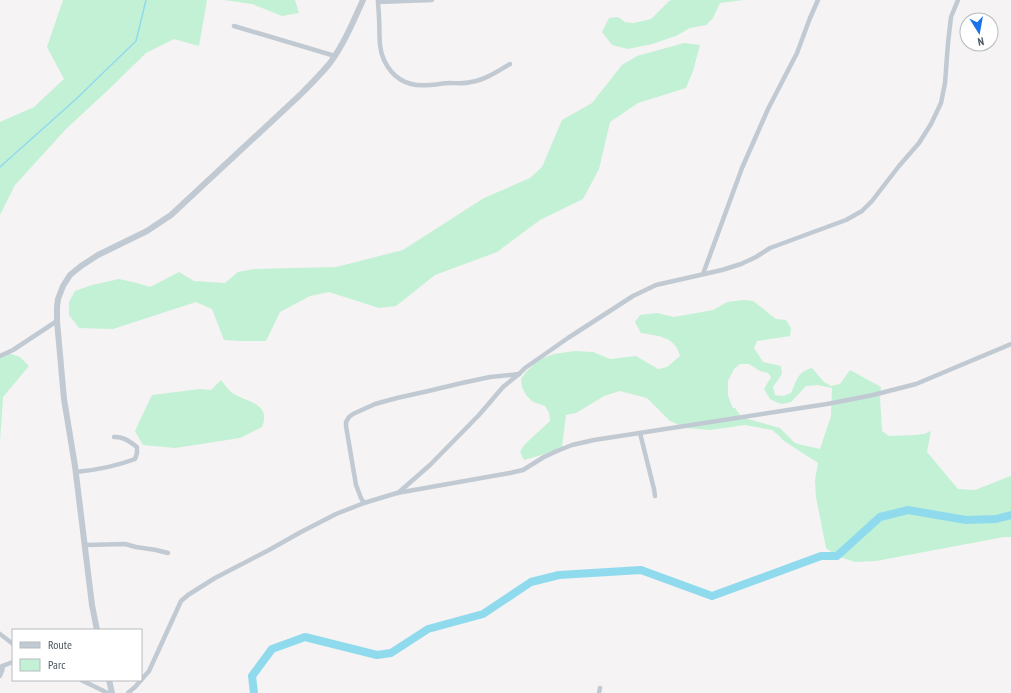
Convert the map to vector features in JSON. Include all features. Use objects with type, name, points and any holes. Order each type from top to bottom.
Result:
[{"type":"street","points":[[97,629],[92,605],[76,472],[64,399],[57,321],[57,307],[60,293],[67,280],[75,270],[89,260],[147,231],[171,216],[300,95],[334,56],[348,33],[363,0]]},
{"type":"street","points":[[432,0],[378,1],[380,45],[384,59],[389,68],[399,78],[408,84],[427,86],[450,83],[460,84],[472,82],[491,75],[510,64]]},
{"type":"street","points":[[703,274],[742,168],[768,109],[797,53],[818,0]]},
{"type":"street","points":[[397,493],[430,465],[479,415],[503,387],[531,363],[613,308],[656,285],[722,270],[741,264],[770,248],[846,220],[862,211],[872,201],[919,143],[931,124],[941,103],[945,83],[951,17],[958,0]]},
{"type":"street","points":[[234,26],[334,56]]},
{"type":"street","points":[[0,356],[14,350],[57,321]]},
{"type":"street","points":[[142,679],[149,671],[181,601],[188,595],[215,578],[301,532],[336,514],[364,503],[397,493],[523,470],[544,457],[572,445],[640,432],[826,404],[873,395],[916,384],[1011,344]]},
{"type":"street","points":[[364,503],[356,486],[346,426],[346,422],[349,417],[375,404],[397,398],[490,377],[519,374]]},
{"type":"street","points":[[640,432],[655,496]]},
{"type":"street","points":[[76,472],[94,470],[135,459],[137,447],[126,439],[118,436],[114,437]]},
{"type":"street","points":[[85,545],[125,544],[168,553]]},
{"type":"street","points":[[0,634],[12,643]]},
{"type":"street","points":[[0,676],[2,671],[1,667],[12,662]]},
{"type":"street","points":[[83,681],[108,693]]},
{"type":"street","points":[[109,681],[112,693]]},
{"type":"street","points":[[128,693],[140,681]]},
{"type":"green space","points":[[63,0],[207,0],[199,46],[174,39],[146,53],[66,129],[15,185],[0,215],[0,122],[34,107],[64,79],[47,47]]},
{"type":"green space","points":[[224,0],[295,0],[299,13],[282,16],[252,4]]},
{"type":"green space","points":[[744,0],[720,3],[713,18],[706,25],[690,28],[676,36],[652,44],[628,49],[612,45],[602,32],[609,18],[618,17],[625,22],[634,23],[651,19],[669,1]]},
{"type":"green space","points":[[684,43],[700,45],[693,71],[686,88],[638,103],[610,122],[599,169],[583,199],[540,220],[497,252],[435,275],[396,306],[379,308],[329,292],[310,296],[280,312],[266,341],[224,340],[212,309],[196,302],[113,329],[79,328],[69,315],[69,302],[75,291],[92,285],[119,279],[150,287],[179,272],[194,281],[225,283],[238,272],[254,269],[336,267],[403,250],[484,198],[530,178],[542,167],[562,120],[592,103],[622,65],[637,56]]},
{"type":"green space","points":[[744,300],[753,301],[776,319],[786,320],[791,328],[790,336],[757,341],[754,348],[763,362],[781,366],[782,374],[773,387],[775,395],[783,396],[791,393],[800,374],[812,368],[824,382],[831,386],[840,384],[850,370],[881,387],[880,397],[882,431],[889,436],[924,434],[931,431],[927,452],[958,489],[975,490],[1011,476],[1011,537],[1004,537],[876,561],[855,562],[837,556],[826,548],[816,497],[815,480],[818,463],[784,441],[772,430],[745,425],[710,430],[686,428],[670,421],[647,398],[620,391],[604,396],[576,413],[566,415],[562,447],[555,451],[524,460],[520,452],[524,445],[550,421],[549,413],[545,406],[533,402],[526,395],[522,387],[521,379],[538,361],[554,354],[575,351],[593,352],[610,359],[636,356],[658,369],[667,367],[680,356],[678,349],[674,344],[665,338],[641,333],[635,322],[640,315],[657,313],[674,317],[713,310],[727,302]],"holes":[[[740,364],[749,364],[760,371],[768,373],[771,377],[764,389],[770,399],[778,403],[782,404],[791,402],[806,386],[818,385],[832,388],[831,416],[820,449],[798,444],[780,428],[748,419],[740,415],[735,408],[733,408],[728,395],[728,381],[734,369]]]},
{"type":"green space","points":[[8,353],[20,357],[29,366],[3,397],[0,442],[0,356]]},
{"type":"green space","points":[[221,380],[232,393],[261,408],[264,413],[262,427],[240,438],[175,448],[143,445],[135,431],[152,395],[200,389],[211,390]]},
{"type":"waterway","points":[[0,167],[75,100],[136,41],[146,0]]},
{"type":"waterway","points":[[254,693],[252,676],[272,649],[305,637],[377,655],[391,653],[428,629],[483,614],[531,582],[559,575],[641,570],[712,596],[821,556],[837,556],[880,517],[908,510],[966,520],[996,519],[1011,515]]}]
